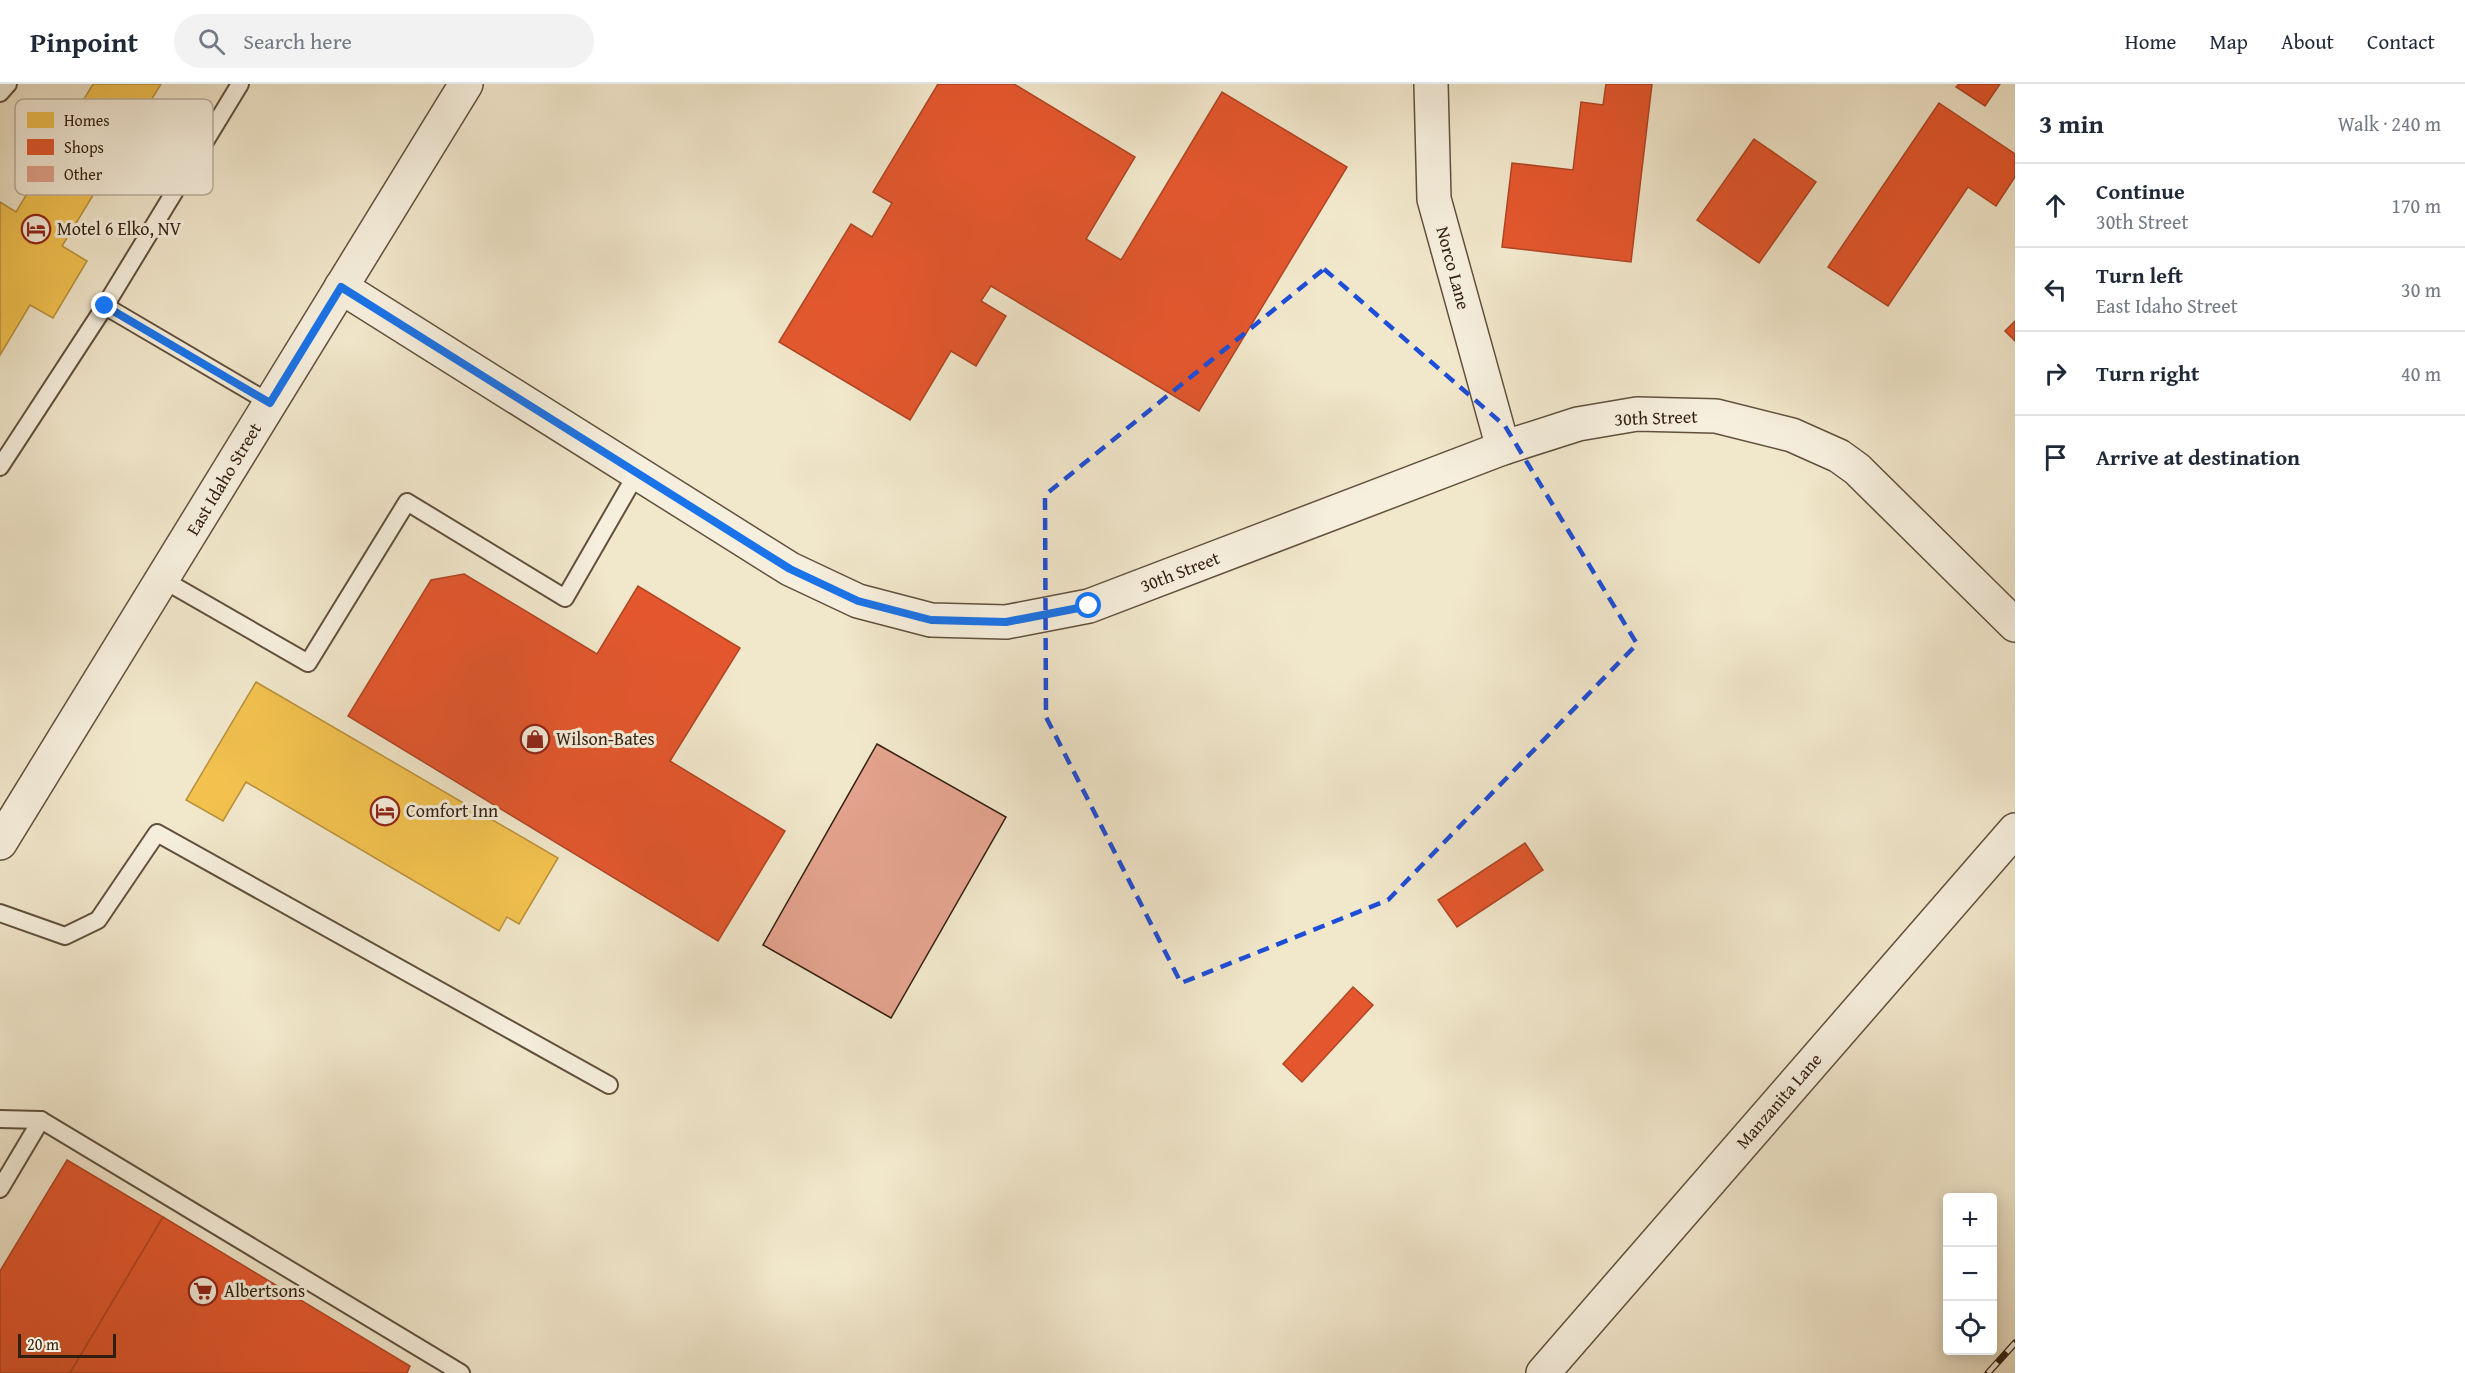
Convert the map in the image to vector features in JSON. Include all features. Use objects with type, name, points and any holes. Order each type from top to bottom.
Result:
[{"type":"street","name":"East Idaho Street","points":[[0,843],[466,84]]},
{"type":"street","name":"Norco Lane","points":[[1431,84],[1434,199],[1503,448]]},
{"type":"street","name":"30th Street","points":[[341,287],[790,569],[858,601],[931,620],[1006,622],[1089,606],[1503,448],[1578,424],[1637,414],[1716,417],[1792,435],[1839,456],[1857,469],[2015,625]]},
{"type":"street","name":"Manzanita Lane","points":[[1542,1373],[2015,830]]},
{"type":"lane","points":[[0,93],[8,84]]},
{"type":"lane","points":[[213,128],[240,84]]},
{"type":"lane","points":[[0,467],[105,306],[172,195]]},
{"type":"lane","points":[[105,306],[270,403]]},
{"type":"lane","points":[[162,579],[308,663],[407,502],[565,598],[637,473]]},
{"type":"lane","points":[[0,913],[65,936],[98,920],[157,833],[609,1085]]},
{"type":"lane","points":[[0,1119],[41,1120],[461,1373]]},
{"type":"lane","points":[[0,1189],[41,1120]]},
{"type":"highlighted area","points":[[1324,269],[1505,426],[1637,644],[1388,900],[1181,983],[1046,717],[1045,495]]},
{"type":"building: Homes","name":"Motel 6 Elko, NV","points":[[93,84],[161,84],[152,99],[84,99]]},
{"type":"building: Homes","name":"Motel 6 Elko, NV","points":[[26,195],[93,195],[62,246],[87,261],[53,318],[30,305],[0,355],[0,202],[16,212]]},
{"type":"building: Homes","name":"Comfort Inn","points":[[256,682],[558,858],[519,924],[507,917],[499,931],[246,782],[223,821],[186,800]]},
{"type":"building: Shops","points":[[938,84],[1014,84],[1135,157],[1086,239],[1121,260],[1222,92],[1347,167],[1199,411],[991,286],[981,301],[1006,316],[976,366],[951,351],[910,420],[779,342],[851,224],[872,237],[892,203],[873,192]]},
{"type":"building: Shops","points":[[1606,84],[1652,84],[1631,262],[1502,247],[1512,163],[1573,170],[1581,102],[1603,105]]},
{"type":"building: Shops","points":[[1959,84],[2000,84],[1985,106],[1956,87]]},
{"type":"building: Shops","points":[[1939,103],[2015,154],[2015,177],[1996,206],[1968,187],[1888,306],[1828,267]]},
{"type":"building: Shops","points":[[1754,139],[1816,182],[1759,263],[1697,220]]},
{"type":"building: Shops","points":[[2015,321],[2015,341],[2005,331]]},
{"type":"building: Shops","name":"Wilson-Bates","points":[[464,574],[597,654],[638,586],[740,648],[670,761],[785,831],[718,941],[348,716],[431,580]]},
{"type":"building: Shops","points":[[1525,843],[1543,870],[1457,927],[1438,900]]},
{"type":"building: Shops","points":[[1353,987],[1373,1005],[1302,1082],[1283,1064]]},
{"type":"building: Shops","points":[[67,1160],[163,1217],[70,1373],[0,1373],[0,1271]]},
{"type":"building: Shops","name":"Albertsons","points":[[163,1217],[410,1366],[407,1373],[70,1373]]},
{"type":"building: Other","points":[[877,744],[1006,817],[891,1018],[763,945]]},
{"type":"railway","points":[[1988,1373],[2015,1343]]},
{"type":"place","name":"Motel 6 Elko, NV","points":[[36,229]]},
{"type":"place","name":"Wilson-Bates","points":[[535,739]]},
{"type":"place","name":"Comfort Inn","points":[[385,811]]},
{"type":"place","name":"Albertsons","points":[[203,1291]]},
{"type":"route","points":[[105,306],[270,403],[341,287],[790,569],[858,601],[931,620],[1006,622],[1089,606]]}]
